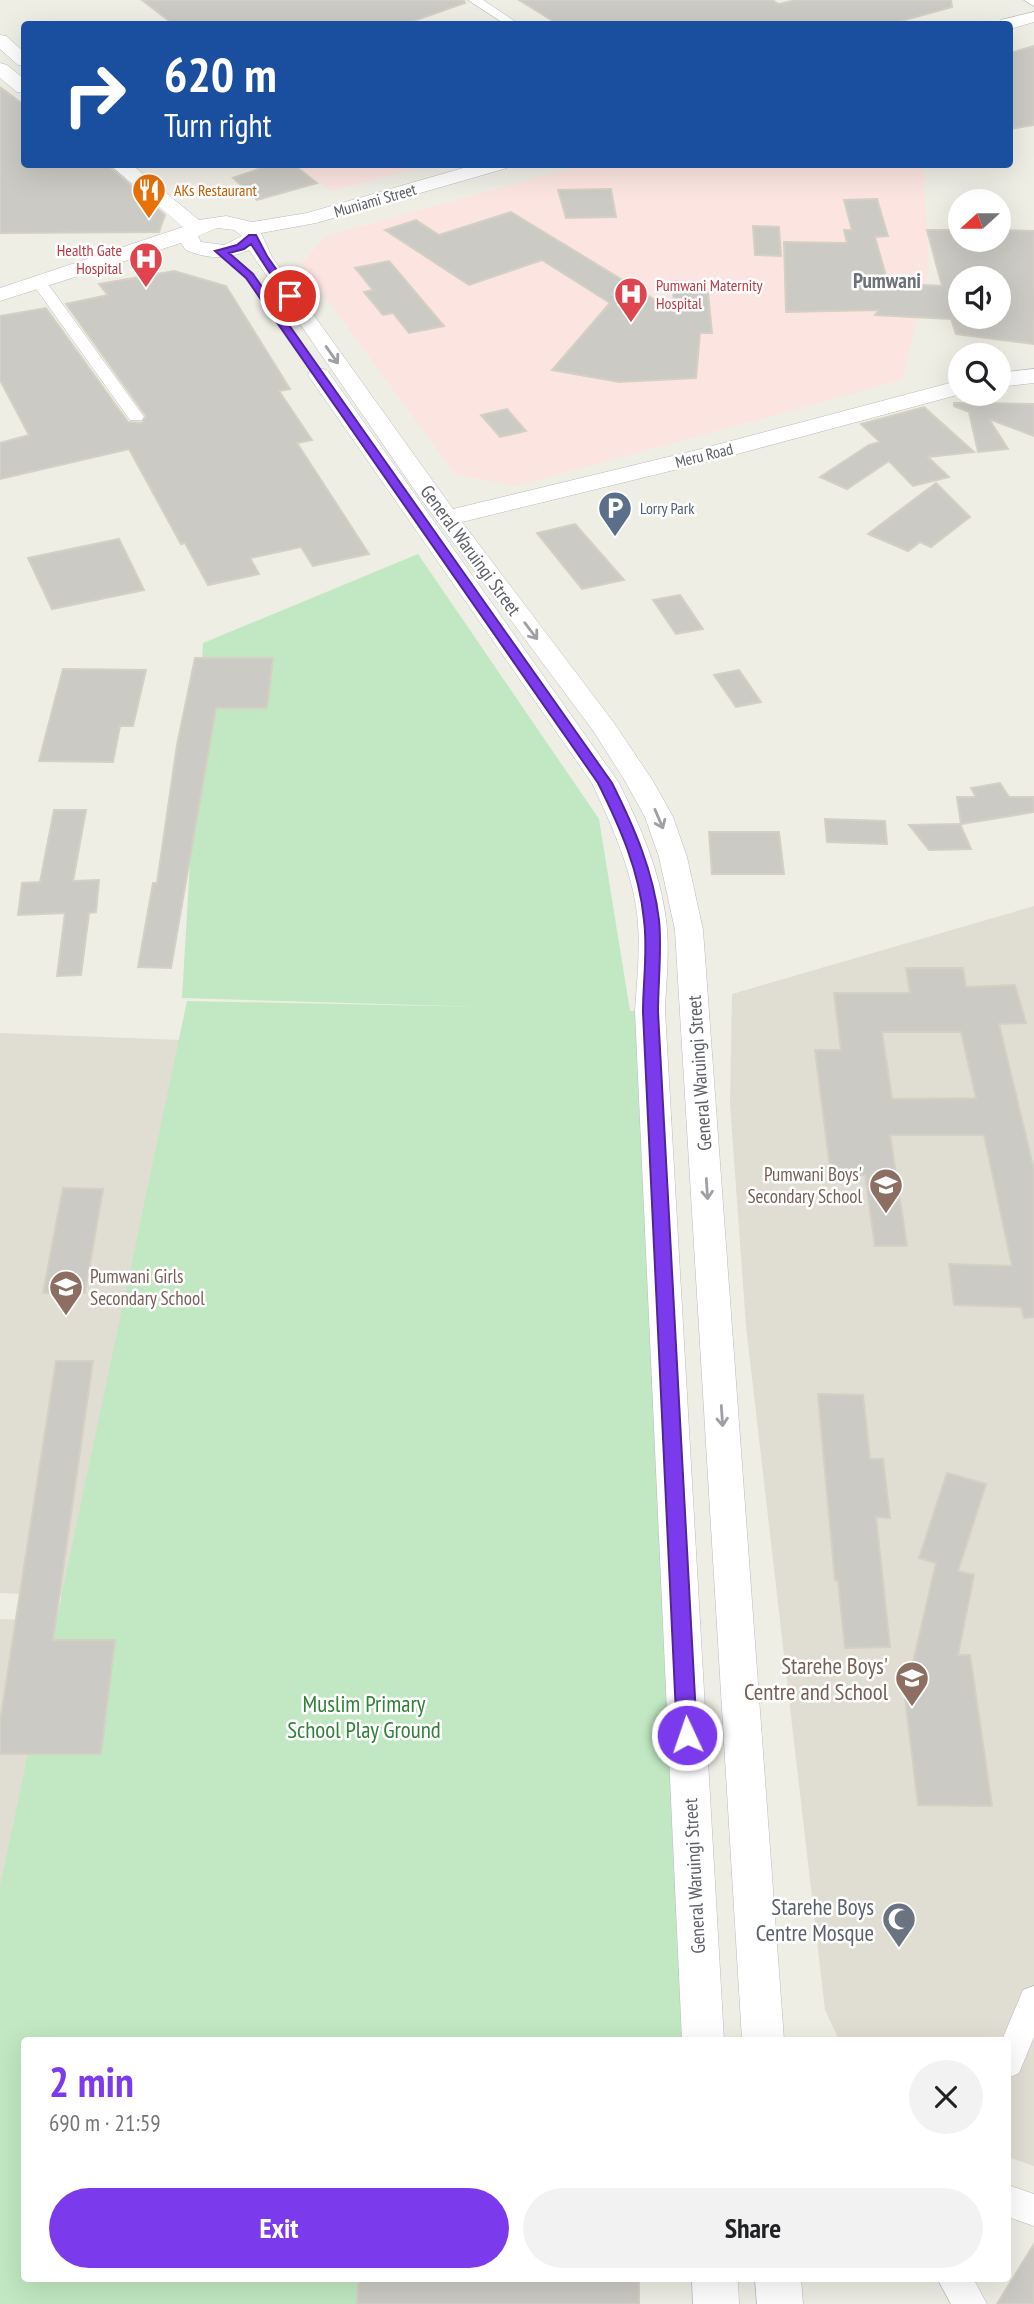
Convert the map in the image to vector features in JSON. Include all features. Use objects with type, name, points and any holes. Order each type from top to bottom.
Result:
[{"type":"main road","points":[[1013,22],[1034,17]]},
{"type":"main road","points":[[0,40],[21,58]]},
{"type":"main road","points":[[0,69],[21,86]]},
{"type":"main road","name":"General Waruingi Street","points":[[123,168],[237,263],[258,287],[605,783],[629,831],[644,874],[652,922],[650,1012],[703,2037]]},
{"type":"main road","name":"General Waruingi Street","points":[[149,168],[204,237]]},
{"type":"main road","name":"Muniami Street","points":[[251,233],[486,168]]},
{"type":"main road","points":[[0,295],[204,237],[234,223],[251,233],[240,247],[204,237]]},
{"type":"main road","name":"General Waruingi Street","points":[[251,233],[262,257],[447,518],[605,729],[639,780],[659,817],[673,857],[689,930],[763,2037]]},
{"type":"main road","points":[[1011,379],[1034,376]]},
{"type":"main road","name":"Meru Road","points":[[447,518],[703,456],[948,390]]},
{"type":"main road","points":[[715,2282],[716,2304]]},
{"type":"main road","points":[[778,2282],[780,2304]]},
{"type":"street","points":[[474,0],[508,21]]},
{"type":"street","points":[[40,283],[136,417]]},
{"type":"street","points":[[1011,2056],[1034,2000]]},
{"type":"street","points":[[1011,2202],[1034,2210]]},
{"type":"street","points":[[956,2282],[971,2304]]},
{"type":"shaded area","points":[[300,168],[415,169],[331,191]]},
{"type":"shaded area","name":"Pumwani Maternity Hospital","points":[[572,168],[923,168],[929,268],[902,380],[516,486],[455,474],[301,264],[326,236]]},
{"type":"shaded area","points":[[1034,906],[1034,2166],[1011,2158],[1011,2037],[838,2037],[825,2010],[746,1326],[730,1104],[732,994]]},
{"type":"shaded area","name":"Pumwani Girls Secondary School","points":[[0,1033],[181,1040],[85,1597],[0,1593]]},
{"type":"shaded area","points":[[0,1619],[62,1621],[0,1896]]},
{"type":"green space","name":"Muslim Primary School Play Ground","points":[[418,554],[599,819],[630,1011],[650,1011],[703,2037],[21,2037],[21,2282],[381,2282],[378,2304],[0,2304],[0,1887],[187,1001],[486,1007],[182,998],[203,643]]},
{"type":"building","points":[[142,0],[464,0],[465,3],[414,21],[169,21]]},
{"type":"building","points":[[519,0],[772,0],[779,4],[796,0],[951,0],[952,7],[901,21],[553,21]]},
{"type":"building","points":[[1034,46],[1034,125],[1013,128],[1013,52]]},
{"type":"building","points":[[0,87],[21,103],[21,168],[111,168],[165,215],[159,232],[0,233]]},
{"type":"building","points":[[262,168],[298,168],[317,183],[257,200],[233,178]]},
{"type":"building","points":[[611,189],[616,217],[566,218],[558,190]]},
{"type":"building","points":[[877,199],[888,236],[875,237],[888,283],[942,286],[927,230],[948,230],[948,252],[1012,252],[1012,230],[1034,231],[1034,344],[956,334],[954,329],[1011,329],[1011,266],[948,266],[948,319],[875,315],[879,310],[786,312],[784,242],[847,243],[844,230],[852,230],[844,200]]},
{"type":"building","points":[[511,212],[675,312],[672,281],[707,282],[712,333],[700,333],[696,378],[619,382],[552,370],[610,303],[542,260],[469,285],[385,230],[416,220],[439,235]]},
{"type":"building","points":[[753,226],[779,227],[781,256],[755,255]]},
{"type":"building","points":[[389,261],[444,326],[409,333],[393,313],[383,315],[364,292],[373,290],[355,268]]},
{"type":"building","points":[[174,271],[226,286],[290,389],[279,391],[312,440],[297,443],[369,554],[313,566],[301,547],[250,558],[259,574],[208,585],[185,543],[181,544],[129,449],[0,479],[0,443],[29,435],[0,380],[0,316],[46,308],[128,422],[142,423],[146,416],[66,304],[108,295],[99,284]]},
{"type":"building","points":[[1034,404],[1034,436],[989,419],[1008,449],[978,452],[969,412],[954,406]]},
{"type":"building","points":[[924,407],[974,452],[928,457],[949,477],[913,486],[889,461],[847,489],[820,477],[869,445],[880,442],[861,424]]},
{"type":"building","points":[[507,409],[526,431],[500,437],[481,415]]},
{"type":"building","points":[[936,483],[970,517],[931,547],[920,542],[908,551],[868,534]]},
{"type":"building","points":[[575,524],[624,580],[582,589],[537,533]]},
{"type":"building","points":[[119,539],[144,590],[52,609],[28,558]]},
{"type":"building","points":[[680,595],[703,629],[676,634],[653,600]]},
{"type":"building","points":[[195,658],[273,658],[267,708],[216,708],[171,968],[138,967],[153,883],[157,883],[177,745]]},
{"type":"building","points":[[63,669],[146,670],[133,726],[120,726],[113,762],[39,761]]},
{"type":"building","points":[[739,670],[761,702],[736,707],[714,675]]},
{"type":"building","points":[[1000,783],[1009,797],[1034,797],[1034,812],[961,824],[957,797],[976,797],[971,788]]},
{"type":"building","points":[[54,810],[86,810],[73,881],[99,880],[96,912],[89,913],[81,975],[57,976],[65,913],[18,915],[22,883],[40,882]]},
{"type":"building","points":[[825,819],[885,821],[887,844],[827,842]]},
{"type":"building","points":[[960,824],[971,849],[929,850],[909,825]]},
{"type":"building","points":[[709,832],[779,832],[784,874],[712,874]]},
{"type":"building","points":[[906,968],[963,968],[966,987],[1015,985],[1026,1023],[999,1024],[1034,1170],[1034,1317],[1024,1318],[1021,1307],[954,1305],[949,1264],[1012,1266],[984,1135],[890,1135],[907,1246],[875,1246],[865,1175],[831,1175],[815,1050],[841,1050],[834,993],[910,993]],"holes":[[[882,1032],[961,1032],[976,1098],[892,1099]]]},
{"type":"building","points":[[63,1188],[103,1189],[85,1293],[43,1293]]},
{"type":"building","points":[[56,1361],[93,1361],[53,1640],[115,1640],[101,1754],[0,1754],[0,1722]]},
{"type":"building","points":[[818,1394],[863,1395],[870,1459],[883,1459],[890,1518],[876,1517],[890,1647],[845,1648],[838,1580],[835,1580]]},
{"type":"building","points":[[947,1473],[986,1484],[958,1571],[974,1575],[958,1655],[970,1655],[992,1806],[918,1805],[905,1697],[936,1563],[919,1558]]},
{"type":"building","points":[[1034,2244],[1034,2304],[997,2304]]},
{"type":"building","points":[[359,2282],[639,2282],[639,2304],[357,2304]]},
{"type":"place","name":"AKs Restaurant","points":[[149,220]]},
{"type":"place","name":"Health Gate Hospital","points":[[146,289]]},
{"type":"place","name":"Pumwani Maternity Hospital","points":[[631,324]]},
{"type":"place","name":"Lorry Park","points":[[615,538]]},
{"type":"place","name":"Pumwani Boys' Secondary School","points":[[886,1215]]},
{"type":"place","name":"Pumwani Girls Secondary School","points":[[66,1317]]},
{"type":"place","name":"Starehe Boys' Centre and School","points":[[912,1708]]},
{"type":"place","name":"Starehe Boys Centre Mosque","points":[[899,1949]]},
{"type":"district","name":"Pumwani","points":[[887,280]]},
{"type":"route","points":[[290,296],[262,257],[253,238],[240,247],[220,251],[250,276],[282,320],[605,783],[629,831],[644,874],[652,922],[650,1012],[687,1735]]}]
